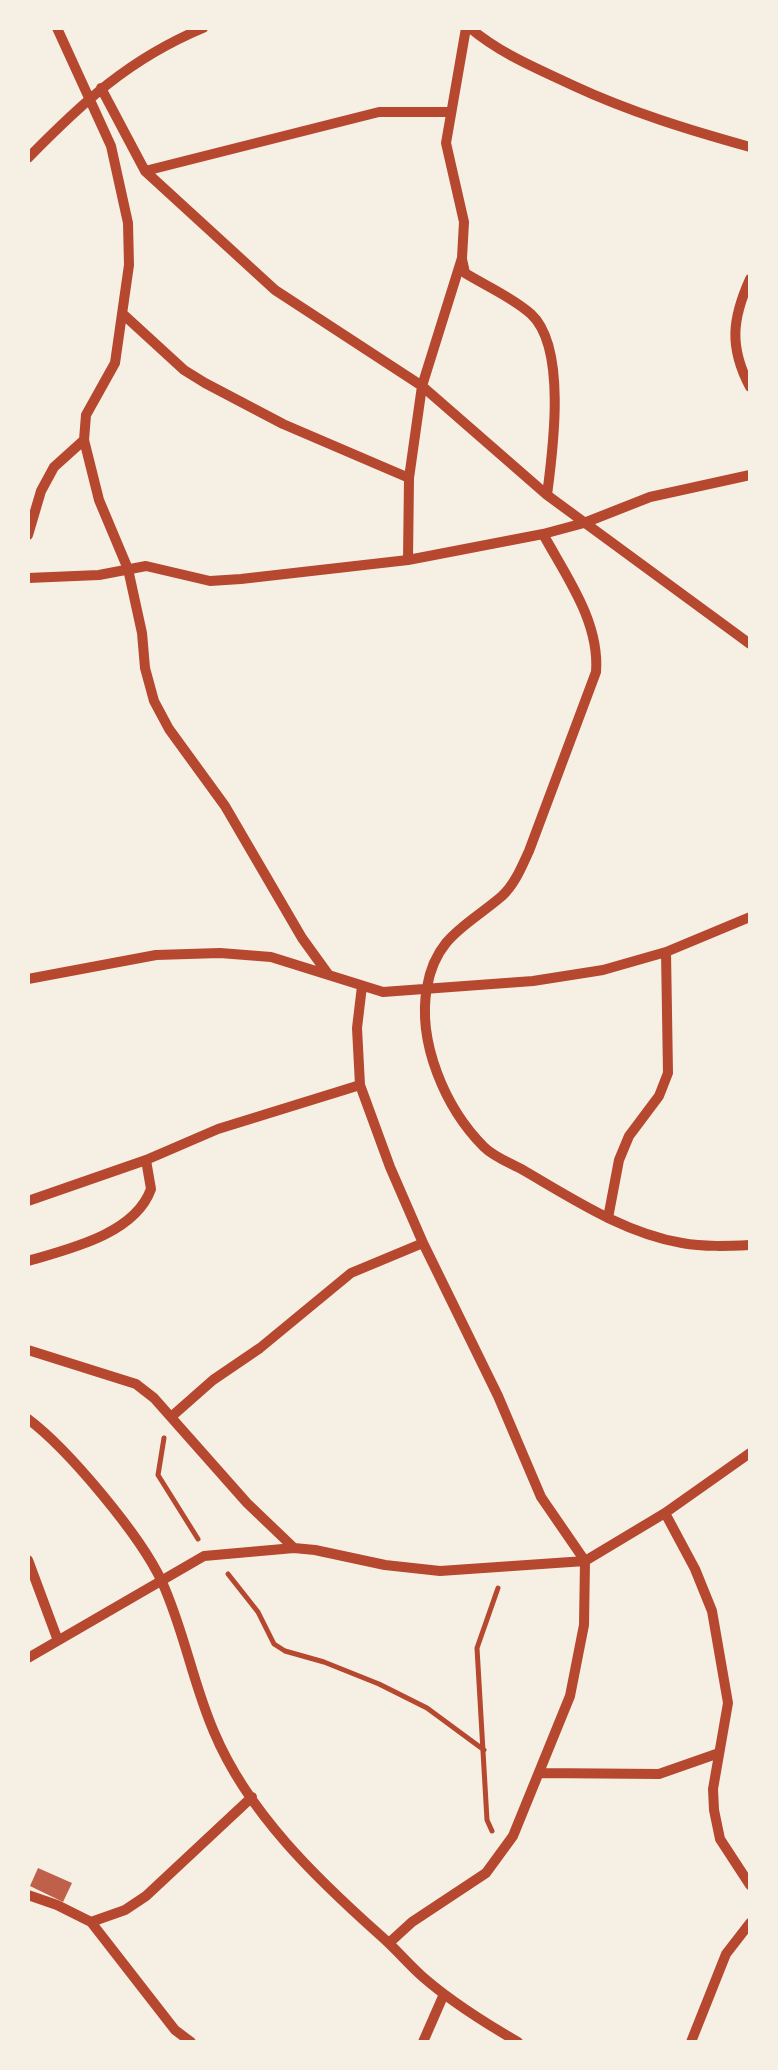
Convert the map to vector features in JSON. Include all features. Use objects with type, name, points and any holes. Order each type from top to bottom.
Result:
[{"type":"street","points":[[57,28],[111,146],[128,223],[129,265],[115,363],[86,415],[84,440],[99,500],[128,568],[154,701],[169,729],[226,806],[302,938],[328,974]]},
{"type":"street","points":[[28,158],[88,98],[129,67],[203,28]]},
{"type":"street","points":[[408,560],[410,478],[422,386],[462,258],[464,222],[446,143],[468,28],[535,70],[601,99],[643,116],[750,147]]},
{"type":"street","points":[[101,88],[144,171],[276,290],[422,386],[547,495],[750,644]]},
{"type":"street","points":[[144,171],[379,112],[449,112]]},
{"type":"street","points":[[462,258],[465,273],[512,301],[538,324],[553,375],[554,439],[547,495]]},
{"type":"street","points":[[750,279],[734,342],[739,366],[750,386]]},
{"type":"street","points":[[124,315],[184,370],[205,383],[283,424],[410,478]]},
{"type":"street","points":[[28,535],[41,491],[54,467],[84,440]]},
{"type":"street","points":[[28,586],[31,576],[99,575],[146,566],[210,580],[408,560],[543,534],[584,523],[650,497],[750,475]]},
{"type":"street","points":[[543,534],[591,628],[597,650],[596,672],[516,879],[504,894],[453,931],[440,950],[426,987],[427,1035],[439,1080],[458,1116],[486,1150],[608,1218],[683,1244],[750,1246]]},
{"type":"street","points":[[28,979],[156,955],[220,953],[271,957],[383,992],[532,981],[602,970],[666,952],[750,917]]},
{"type":"street","points":[[608,1218],[618,1160],[629,1136],[659,1096],[668,1073],[666,952]]},
{"type":"street","points":[[362,986],[357,1028],[360,1085],[390,1167],[541,1497],[585,1561],[584,1625],[570,1696],[502,1854],[486,1874],[412,1922],[388,1943]]},
{"type":"street","points":[[28,1201],[218,1130],[360,1085]]},
{"type":"street","points":[[28,1261],[97,1236],[132,1215],[152,1189],[146,1160]]},
{"type":"street","points":[[170,1417],[351,1272],[422,1243]]},
{"type":"street","points":[[28,1350],[136,1384],[294,1548]]},
{"type":"street","points":[[28,1419],[47,1434],[93,1486],[161,1580],[214,1732],[252,1797],[288,1846],[332,1893],[444,1994],[518,2042]]},
{"type":"street","points":[[28,1658],[57,1638],[209,1556],[294,1548],[415,1569],[585,1561],[665,1513],[750,1453]]},
{"type":"street","points":[[665,1513],[712,1611],[728,1703],[713,1789],[720,1839],[750,1886]]},
{"type":"street","points":[[28,1560],[57,1638]]},
{"type":"street","points":[[539,1773],[659,1774],[719,1753]]},
{"type":"street","points":[[91,1922],[125,1910],[146,1896],[252,1797]]},
{"type":"street","points":[[28,1895],[91,1922],[175,2030],[191,2042]]},
{"type":"street","points":[[692,2042],[726,1954],[750,1922]]},
{"type":"street","points":[[423,2042],[444,1994]]},
{"type":"path","points":[[170,1417],[158,1460],[158,1475],[209,1556],[258,1612],[274,1644],[379,1684],[427,1708],[484,1750]]},
{"type":"path","points":[[502,1854],[488,1820],[477,1648],[506,1566]]},
{"type":"building","points":[[38,1868],[72,1883],[63,1902],[30,1886]]}]
